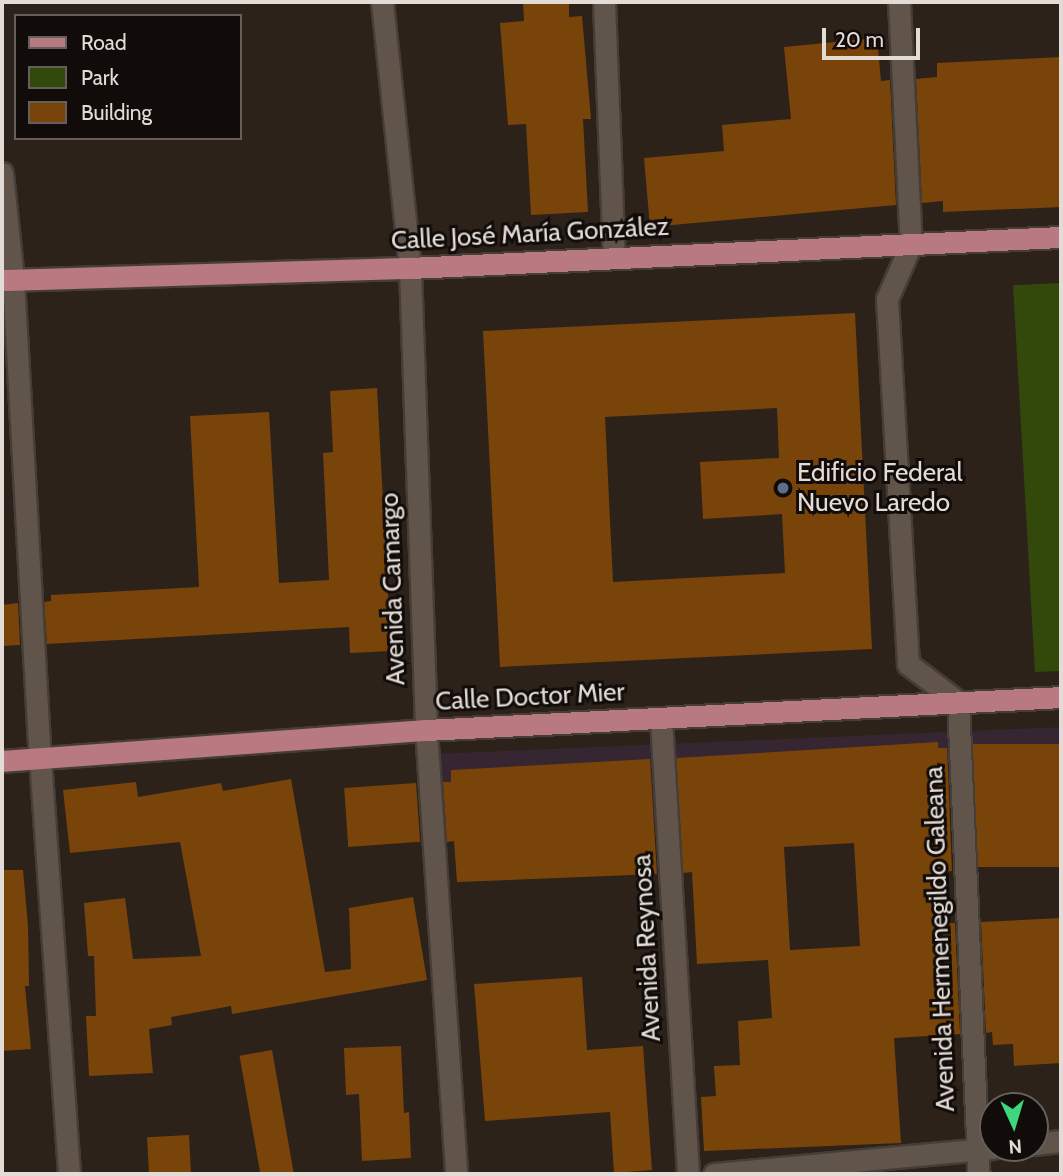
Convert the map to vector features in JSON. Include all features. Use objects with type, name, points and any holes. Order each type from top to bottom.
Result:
[{"type":"main road","name":"Calle José María González","points":[[7,280],[410,268],[1061,237]]},
{"type":"main road","name":"Calle Doctor Mier","points":[[2,761],[426,730],[1061,697]]},
{"type":"street","name":"Avenida Camargo","points":[[382,2],[410,268],[426,730],[456,1174]]},
{"type":"street","points":[[604,2],[614,258]]},
{"type":"street","points":[[899,2],[911,244],[887,299],[908,664],[958,702]]},
{"type":"street","points":[[2,173],[7,280],[69,1174]]},
{"type":"street","name":"Avenida Hermenegildo Galeana","points":[[958,702],[982,1092]]},
{"type":"street","name":"Avenida Reynosa","points":[[661,719],[688,1174]]},
{"type":"street","points":[[714,1174],[979,1150]]},
{"type":"shaded area","points":[[1061,727],[1061,799],[446,838],[435,754]]},
{"type":"green space","points":[[1061,283],[1061,671],[1035,672],[1013,285]]},
{"type":"building","points":[[523,2],[569,2],[569,17],[582,16],[591,119],[583,119],[588,212],[531,215],[526,124],[508,125],[500,23],[524,21]]},
{"type":"building","points":[[877,38],[881,81],[890,80],[896,205],[650,227],[644,158],[724,151],[722,125],[791,119],[784,47]]},
{"type":"building","points":[[1061,57],[1061,207],[943,212],[943,201],[922,203],[916,79],[937,77],[937,63]]},
{"type":"building","name":"Edificio Federal Nuevo Laredo","points":[[855,313],[872,649],[500,667],[483,331]],"holes":[[[777,408],[779,458],[700,462],[703,519],[782,514],[785,573],[613,582],[605,417]]]},
{"type":"building","points":[[377,388],[391,651],[350,653],[349,627],[47,644],[44,602],[51,601],[51,595],[199,587],[190,416],[269,412],[279,583],[329,580],[323,453],[333,452],[330,391]]},
{"type":"building","points":[[18,603],[20,645],[2,646],[2,605]]},
{"type":"building","points":[[938,742],[938,748],[947,748],[952,871],[945,872],[948,923],[955,923],[960,1034],[894,1038],[901,1143],[704,1151],[701,1097],[716,1096],[714,1066],[740,1065],[738,1021],[772,1018],[768,960],[697,964],[692,872],[683,873],[676,758]],"holes":[[[854,843],[860,946],[790,950],[784,847]]]},
{"type":"building","points":[[973,744],[1061,744],[1061,867],[973,867]]},
{"type":"building","points":[[650,759],[657,874],[457,882],[454,841],[447,842],[443,782],[451,782],[451,770]]},
{"type":"building","points":[[291,779],[325,972],[351,969],[349,908],[413,897],[427,980],[232,1014],[231,1006],[171,1017],[172,1025],[149,1029],[153,1073],[89,1076],[86,1016],[96,1016],[94,956],[88,956],[84,903],[125,898],[133,959],[201,956],[180,842],[70,853],[63,790],[136,782],[138,797],[221,783],[223,791]]},
{"type":"building","points":[[416,783],[420,842],[348,847],[344,788]]},
{"type":"building","points":[[2,870],[23,870],[28,926],[29,986],[25,986],[31,1049],[2,1051]]},
{"type":"building","points":[[1061,918],[1061,1063],[1014,1066],[1013,1044],[993,1045],[992,1032],[986,1033],[981,922]]},
{"type":"building","points":[[582,977],[587,1050],[643,1046],[652,1170],[614,1173],[610,1112],[485,1121],[474,984]]},
{"type":"building","points":[[401,1046],[404,1113],[409,1112],[411,1158],[362,1161],[359,1094],[346,1095],[344,1048]]},
{"type":"building","points":[[272,1050],[294,1174],[260,1174],[240,1056]]},
{"type":"building","points":[[189,1135],[191,1174],[149,1174],[147,1137]]},
{"type":"place","name":"Edificio Federal Nuevo Laredo","points":[[783,488]]}]
